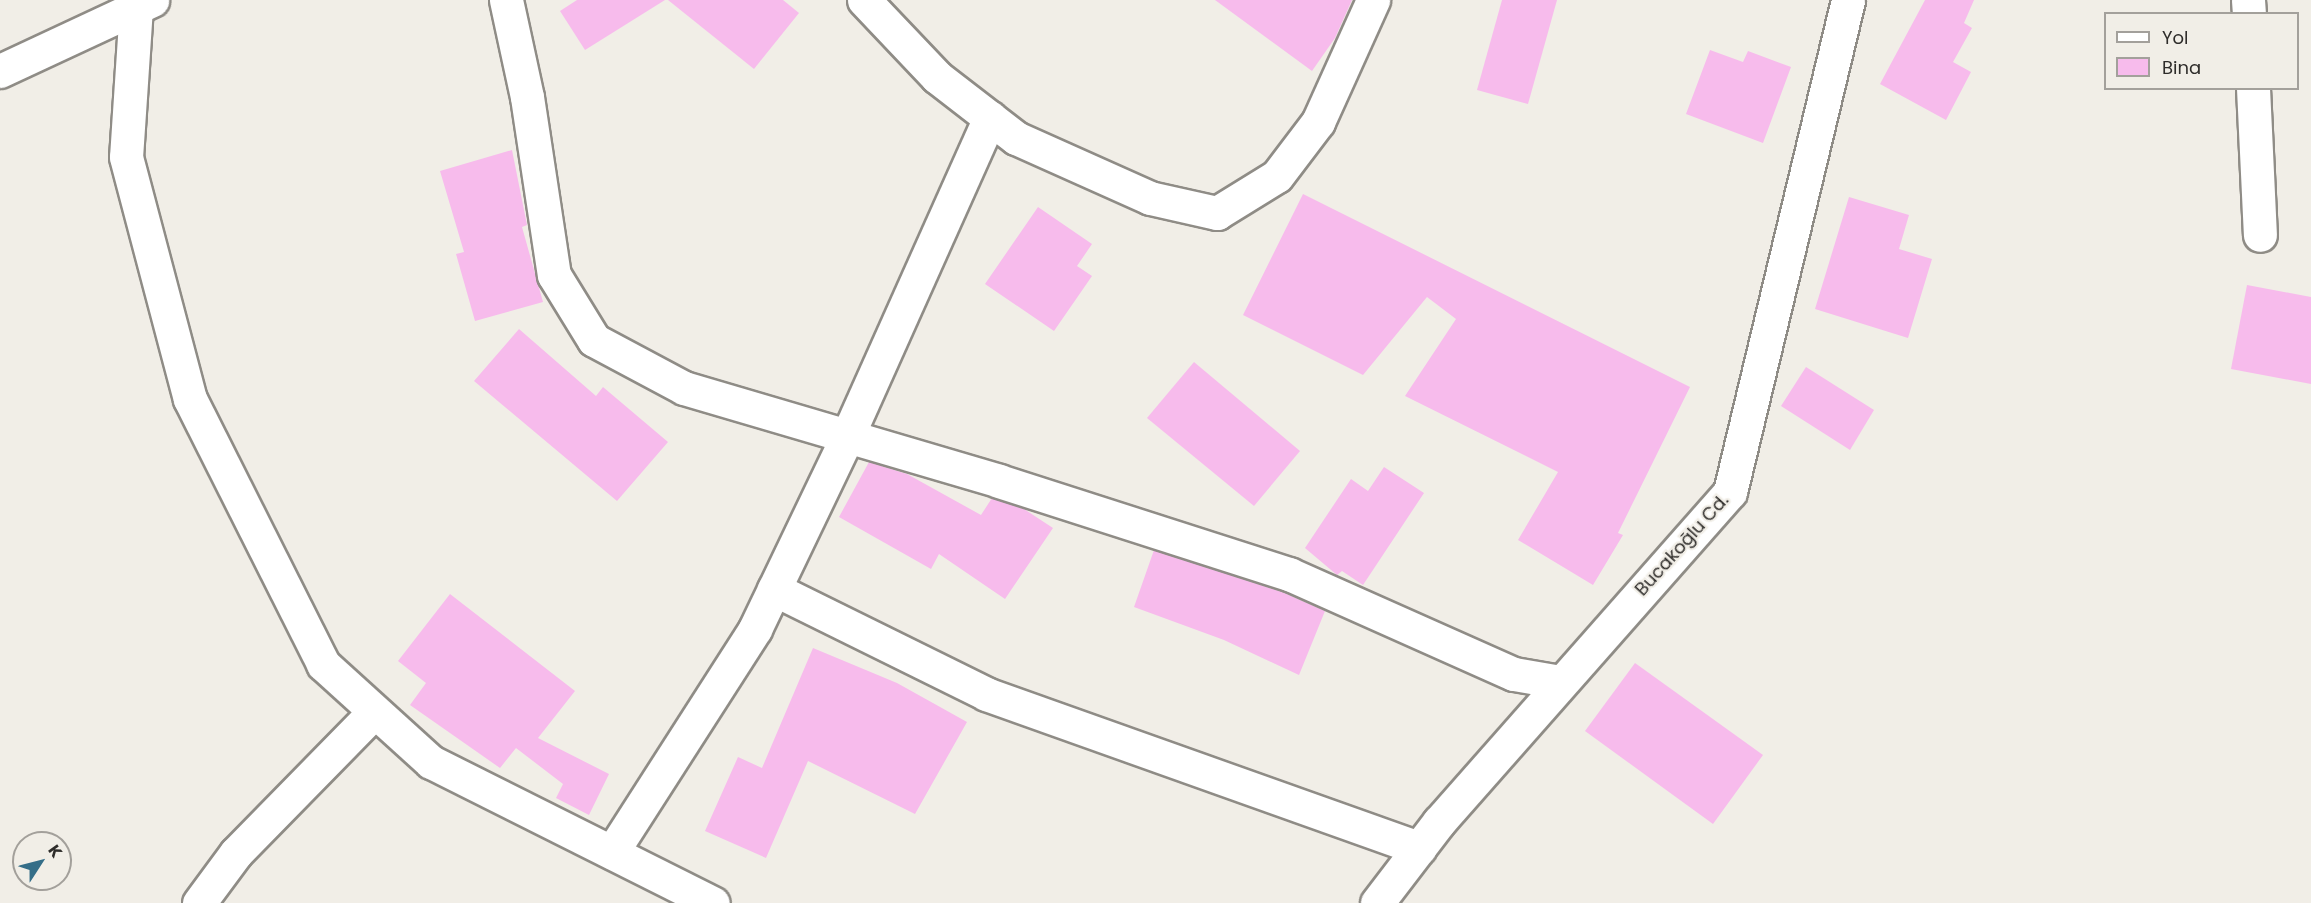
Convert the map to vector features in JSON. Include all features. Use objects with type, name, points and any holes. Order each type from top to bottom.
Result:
[{"type":"street","points":[[506,0],[527,97],[554,275],[594,340],[684,388],[1289,574],[1514,674],[1560,682]]},
{"type":"street","points":[[864,0],[937,77],[1016,138],[1150,198],[1216,213],[1277,176],[1318,122],[1373,0]]},
{"type":"street","name":"Bucakoğlu Cd.","points":[[1377,903],[1419,848],[1560,682],[1730,492],[1848,0]]},
{"type":"street","points":[[0,71],[144,4]]},
{"type":"street","points":[[144,4],[126,157],[190,399],[323,664],[430,762],[713,903]]},
{"type":"street","points":[[2253,90],[2260,235]]},
{"type":"street","points":[[612,852],[755,629],[848,437],[990,118]]},
{"type":"street","points":[[774,589],[986,694],[1419,848]]},
{"type":"street","points":[[200,903],[236,853],[374,712]]},
{"type":"building","points":[[577,0],[665,0],[585,50],[560,11]]},
{"type":"building","points":[[668,0],[783,0],[799,13],[754,69]]},
{"type":"building","points":[[1215,0],[1352,0],[1335,38],[1312,71]]},
{"type":"building","points":[[1502,0],[1557,0],[1528,104],[1477,90]]},
{"type":"building","points":[[1925,0],[1974,0],[1964,23],[1972,28],[1953,62],[1971,72],[1946,120],[1880,84]]},
{"type":"building","points":[[1710,50],[1743,62],[1748,51],[1791,67],[1763,143],[1686,114]]},
{"type":"building","points":[[512,150],[527,225],[522,227],[543,302],[475,321],[456,254],[464,252],[440,171]]},
{"type":"building","points":[[1303,194],[1690,387],[1618,533],[1623,535],[1593,585],[1518,540],[1558,472],[1405,396],[1456,319],[1427,297],[1363,375],[1243,315]]},
{"type":"building","points":[[1849,197],[1909,215],[1899,249],[1932,259],[1908,338],[1815,309]]},
{"type":"building","points":[[1038,207],[1092,244],[1077,266],[1092,276],[1054,331],[985,284]]},
{"type":"building","points":[[2247,285],[2311,297],[2311,384],[2231,369]]},
{"type":"building","points":[[519,329],[596,396],[603,387],[668,442],[617,501],[474,381]]},
{"type":"building","points":[[1194,362],[1300,451],[1254,506],[1147,418]]},
{"type":"building","points":[[1806,367],[1874,410],[1850,450],[1781,406]]},
{"type":"building","points":[[869,462],[907,474],[981,515],[992,498],[1024,509],[1053,528],[1005,599],[939,554],[931,569],[839,517]]},
{"type":"building","points":[[1384,467],[1424,493],[1363,585],[1342,571],[1337,575],[1305,548],[1351,479],[1368,491]]},
{"type":"building","points":[[1154,550],[1282,592],[1325,611],[1299,675],[1224,640],[1134,607]]},
{"type":"building","points":[[450,594],[575,691],[538,738],[609,774],[589,815],[556,798],[563,784],[516,748],[500,768],[410,705],[426,683],[398,661]]},
{"type":"building","points":[[813,648],[897,683],[967,722],[915,814],[808,761],[766,858],[705,831],[738,757],[762,768]]},
{"type":"building","points":[[1635,663],[1763,755],[1713,824],[1585,731]]}]
